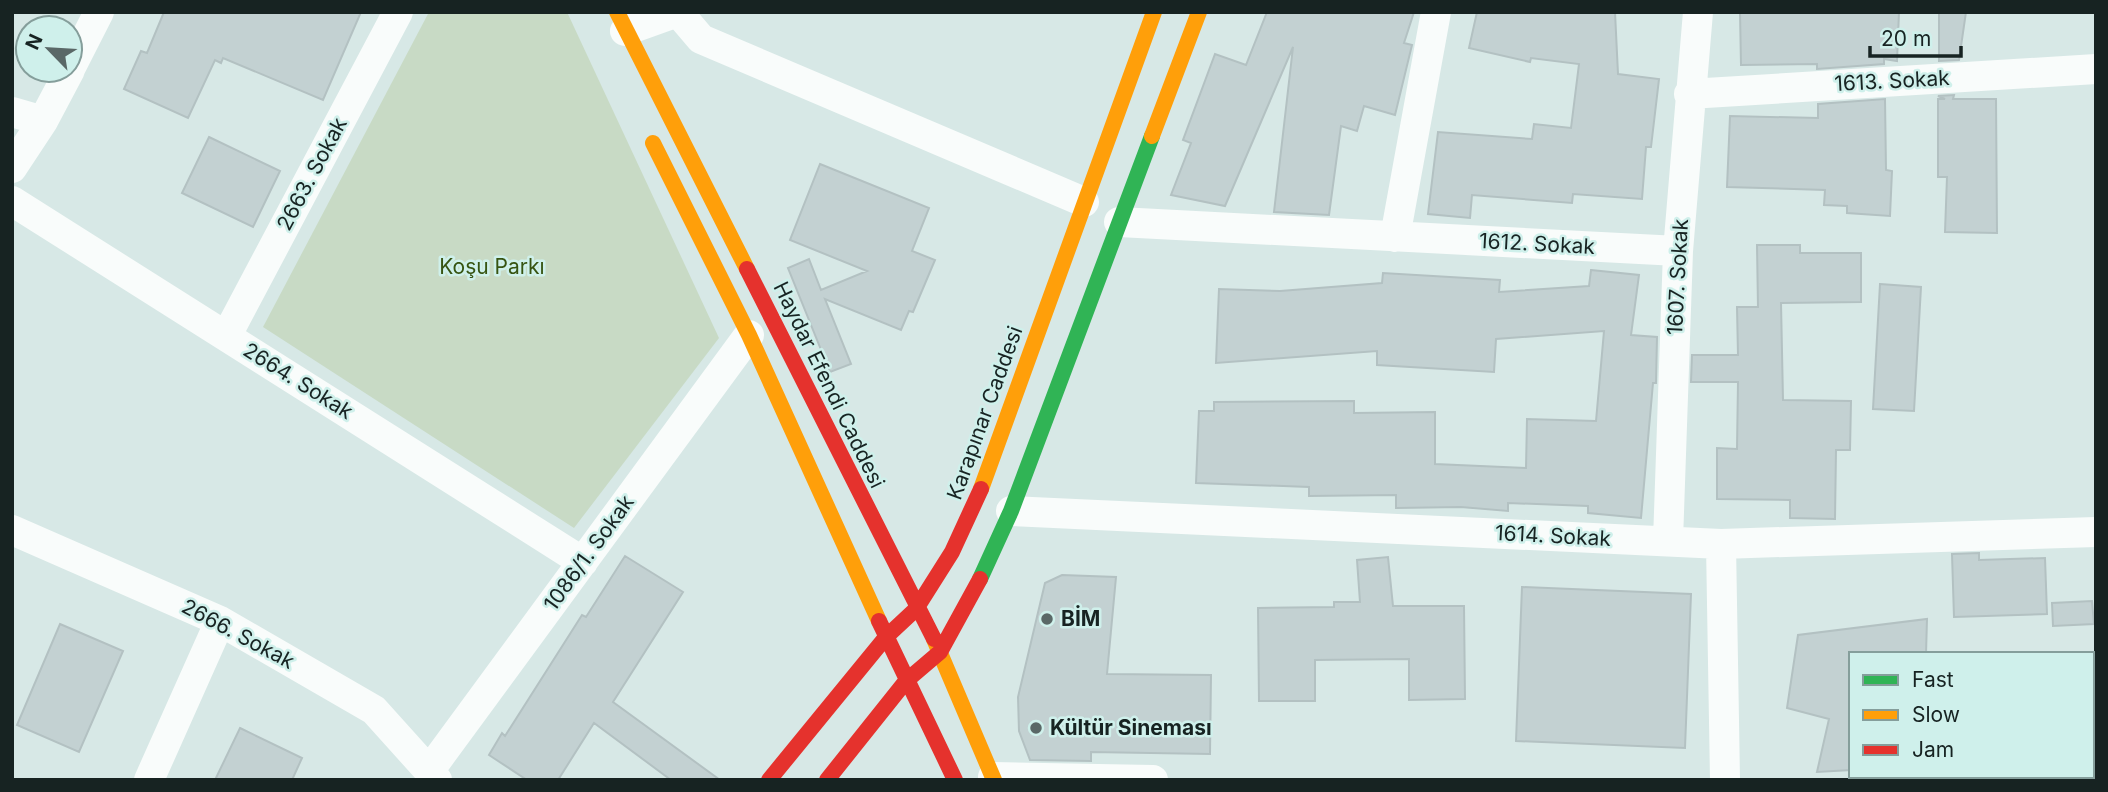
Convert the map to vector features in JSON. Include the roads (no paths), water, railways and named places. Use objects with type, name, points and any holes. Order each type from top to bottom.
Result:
[{"type":"main road","name":"Karapınar Caddesi","points":[[769,780],[886,637],[916,609],[952,552],[975,505],[1154,12]]},
{"type":"main road","points":[[827,780],[906,681],[940,652],[983,574],[1011,511],[1199,12]]},
{"type":"main road","name":"Haydar Efendi Caddesi","points":[[621,22],[940,652],[947,676],[993,778]]},
{"type":"main road","points":[[645,127],[749,335],[906,681],[955,780]]},
{"type":"street","points":[[84,42],[99,12]]},
{"type":"street","name":"2663. Sokak","points":[[227,335],[398,12]]},
{"type":"street","points":[[621,22],[678,12],[701,39],[1084,202]]},
{"type":"street","points":[[1395,237],[1436,12]]},
{"type":"street","name":"1607. Sokak","points":[[1668,541],[1678,251],[1689,94],[1698,12]]},
{"type":"street","name":"1613. Sokak","points":[[1689,94],[2096,69]]},
{"type":"street","points":[[12,168],[43,121],[63,84]]},
{"type":"street","points":[[12,112],[43,121]]},
{"type":"street","name":"2664. Sokak","points":[[12,201],[583,562]]},
{"type":"street","name":"1612. Sokak","points":[[1119,222],[1678,251]]},
{"type":"street","name":"1086/1. Sokak","points":[[433,775],[583,562],[749,335]]},
{"type":"street","name":"1614. Sokak","points":[[1011,511],[1721,544],[2096,532]]},
{"type":"street","name":"2666. Sokak","points":[[12,530],[220,621],[374,710],[433,775]]},
{"type":"street","points":[[1721,544],[1725,780]]},
{"type":"street","points":[[149,780],[220,621]]},
{"type":"street","points":[[993,778],[1153,780]]},
{"type":"place","name":"BİM","points":[[1047,619]]},
{"type":"place","name":"Kültür Sineması","points":[[1036,728]]},
{"type":"park label","name":"Koşu Parkı","points":[[492,267]]}]
